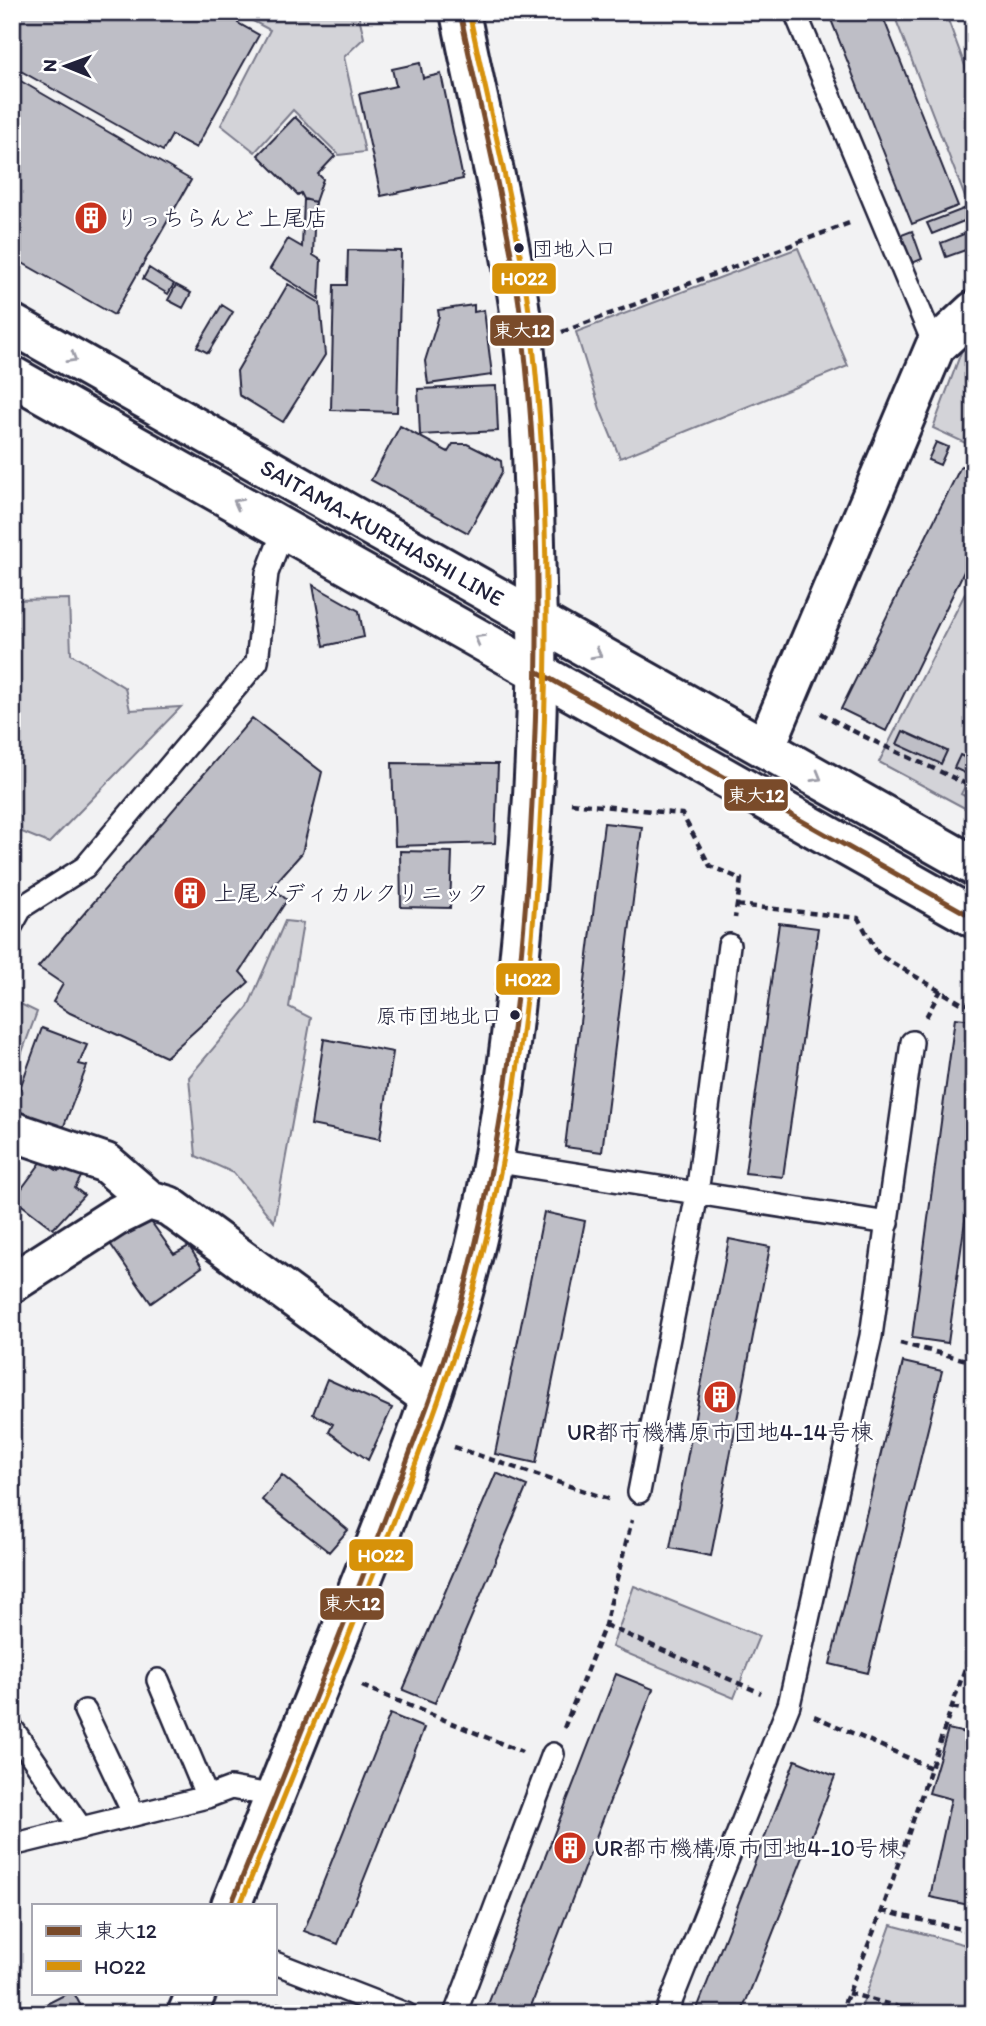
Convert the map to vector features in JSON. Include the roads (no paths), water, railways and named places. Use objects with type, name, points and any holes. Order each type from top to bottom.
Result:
[{"type":"street","points":[[231,1904],[430,1398],[466,1284],[493,1161],[513,1029],[529,862],[538,672],[533,452],[521,321],[503,213],[460,12]]},
{"type":"street","points":[[765,748],[935,347],[974,311]]},
{"type":"street","name":"SAITAMA-KURIHASHI LINE","points":[[12,324],[974,866]]},
{"type":"street","name":"SAITAMA-KURIHASHI LINE","points":[[12,376],[974,918]]},
{"type":"street","points":[[12,1131],[106,1163],[149,1200],[169,1206],[430,1398]]},
{"type":"street","points":[[12,1283],[115,1217],[149,1200]]},
{"type":"street","points":[[187,2014],[196,1994]]},
{"type":"lane","points":[[795,12],[935,347]]},
{"type":"lane","points":[[12,925],[22,907],[85,867],[257,662],[267,573],[284,529]]},
{"type":"lane","points":[[637,1500],[697,1194],[729,945]]},
{"type":"lane","points":[[666,2014],[789,1705],[871,1336],[912,1042]]},
{"type":"lane","points":[[493,1161],[888,1223]]},
{"type":"lane","points":[[158,1680],[207,1797]]},
{"type":"lane","points":[[85,1711],[134,1815]]},
{"type":"lane","points":[[12,1728],[81,1828]]},
{"type":"lane","points":[[455,2014],[551,1759]]},
{"type":"lane","points":[[12,1846],[207,1797],[232,1788],[275,1796]]},
{"type":"lane","points":[[276,1963],[406,2014]]},
{"type":"place","name":"りっちらんど 上尾店","points":[[91,218]]},
{"type":"place","name":"団地入口","points":[[519,248]]},
{"type":"place","name":"上尾メディカルクリニック","points":[[190,893]]},
{"type":"place","name":"原市団地北口","points":[[515,1015]]},
{"type":"place","name":"UR都市機構原市団地4-14号棟","points":[[720,1397]]},
{"type":"place","name":"UR都市機構原市団地4-10号棟","points":[[570,1848]]}]
